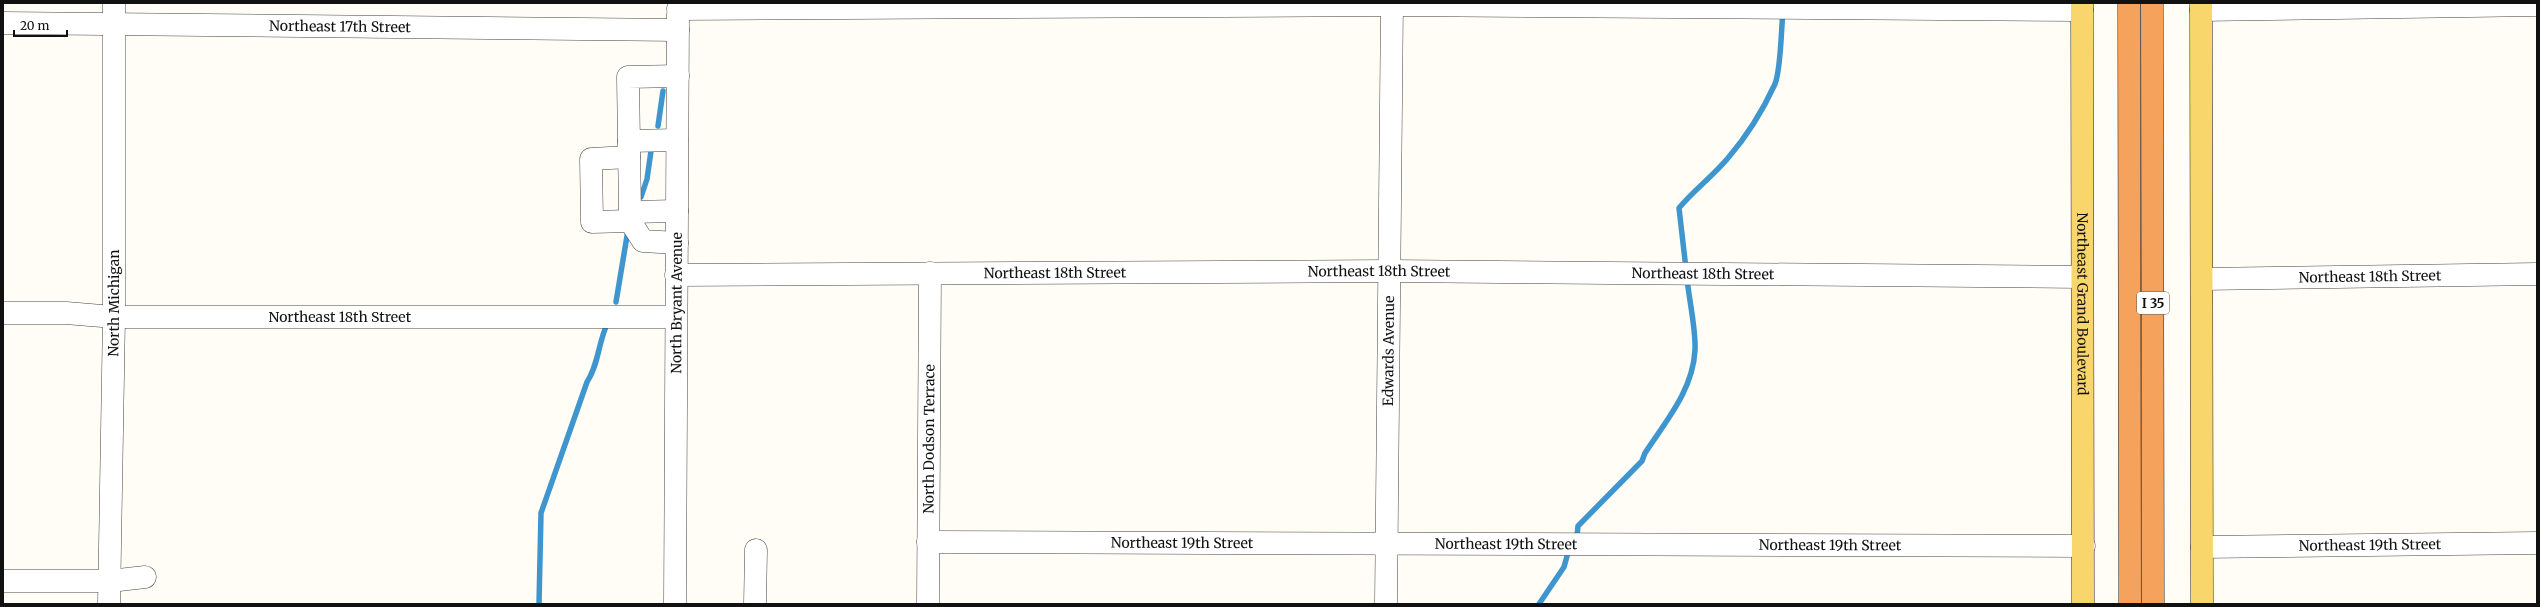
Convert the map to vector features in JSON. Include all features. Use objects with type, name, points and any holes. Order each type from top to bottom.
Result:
[{"type":"highway","name":"I 35","points":[[2129,3],[2130,604]]},
{"type":"highway","name":"I 35","points":[[2152,3],[2153,604]]},
{"type":"main road","points":[[2201,6],[2202,604]]},
{"type":"main road","name":"Northeast Grand Boulevard","points":[[2082,7],[2084,604]]},
{"type":"street","name":"North Michigan","points":[[109,604],[114,317],[114,3]]},
{"type":"street","name":"Northeast 17th Street","points":[[3,23],[114,25],[678,14],[745,6],[1392,4],[2082,7]]},
{"type":"street","name":"Edwards Avenue","points":[[1386,604],[1392,4]]},
{"type":"street","points":[[2201,6],[2537,5]]},
{"type":"street","name":"North Bryant Avenue","points":[[674,604],[678,14]]},
{"type":"street","points":[[677,243],[643,241],[630,217],[628,77],[678,76]]},
{"type":"street","points":[[677,140],[629,149],[591,159],[592,222],[677,211]]},
{"type":"street","name":"Northeast 18th Street","points":[[676,275],[1390,271],[2082,278]]},
{"type":"street","name":"North Dodson Terrace","points":[[928,604],[930,273]]},
{"type":"street","name":"Northeast 18th Street","points":[[2202,279],[2537,274]]},
{"type":"street","name":"Northeast 18th Street","points":[[3,313],[66,313],[114,317],[676,317]]},
{"type":"street","name":"Northeast 19th Street","points":[[928,542],[1386,542],[2084,546]]},
{"type":"street","name":"Northeast 19th Street","points":[[2202,547],[2537,543]]},
{"type":"street","points":[[755,604],[756,550]]},
{"type":"street","points":[[3,581],[110,581],[145,577]]},
{"type":"waterway","points":[[1686,269],[1679,208],[1735,150],[1748,132],[1765,103],[1777,77],[1780,59],[1783,12]]},
{"type":"waterway","points":[[658,126],[663,91]]},
{"type":"waterway","points":[[641,197],[647,179],[652,144]]},
{"type":"waterway","points":[[616,302],[628,230]]},
{"type":"waterway","points":[[1573,539],[1577,536],[1578,526],[1642,461],[1645,453],[1670,417],[1684,392],[1693,365],[1695,350],[1687,278]]},
{"type":"waterway","points":[[539,604],[541,513],[587,382],[594,368],[602,337],[608,322]]},
{"type":"waterway","points":[[1539,604],[1564,567],[1569,549]]}]
